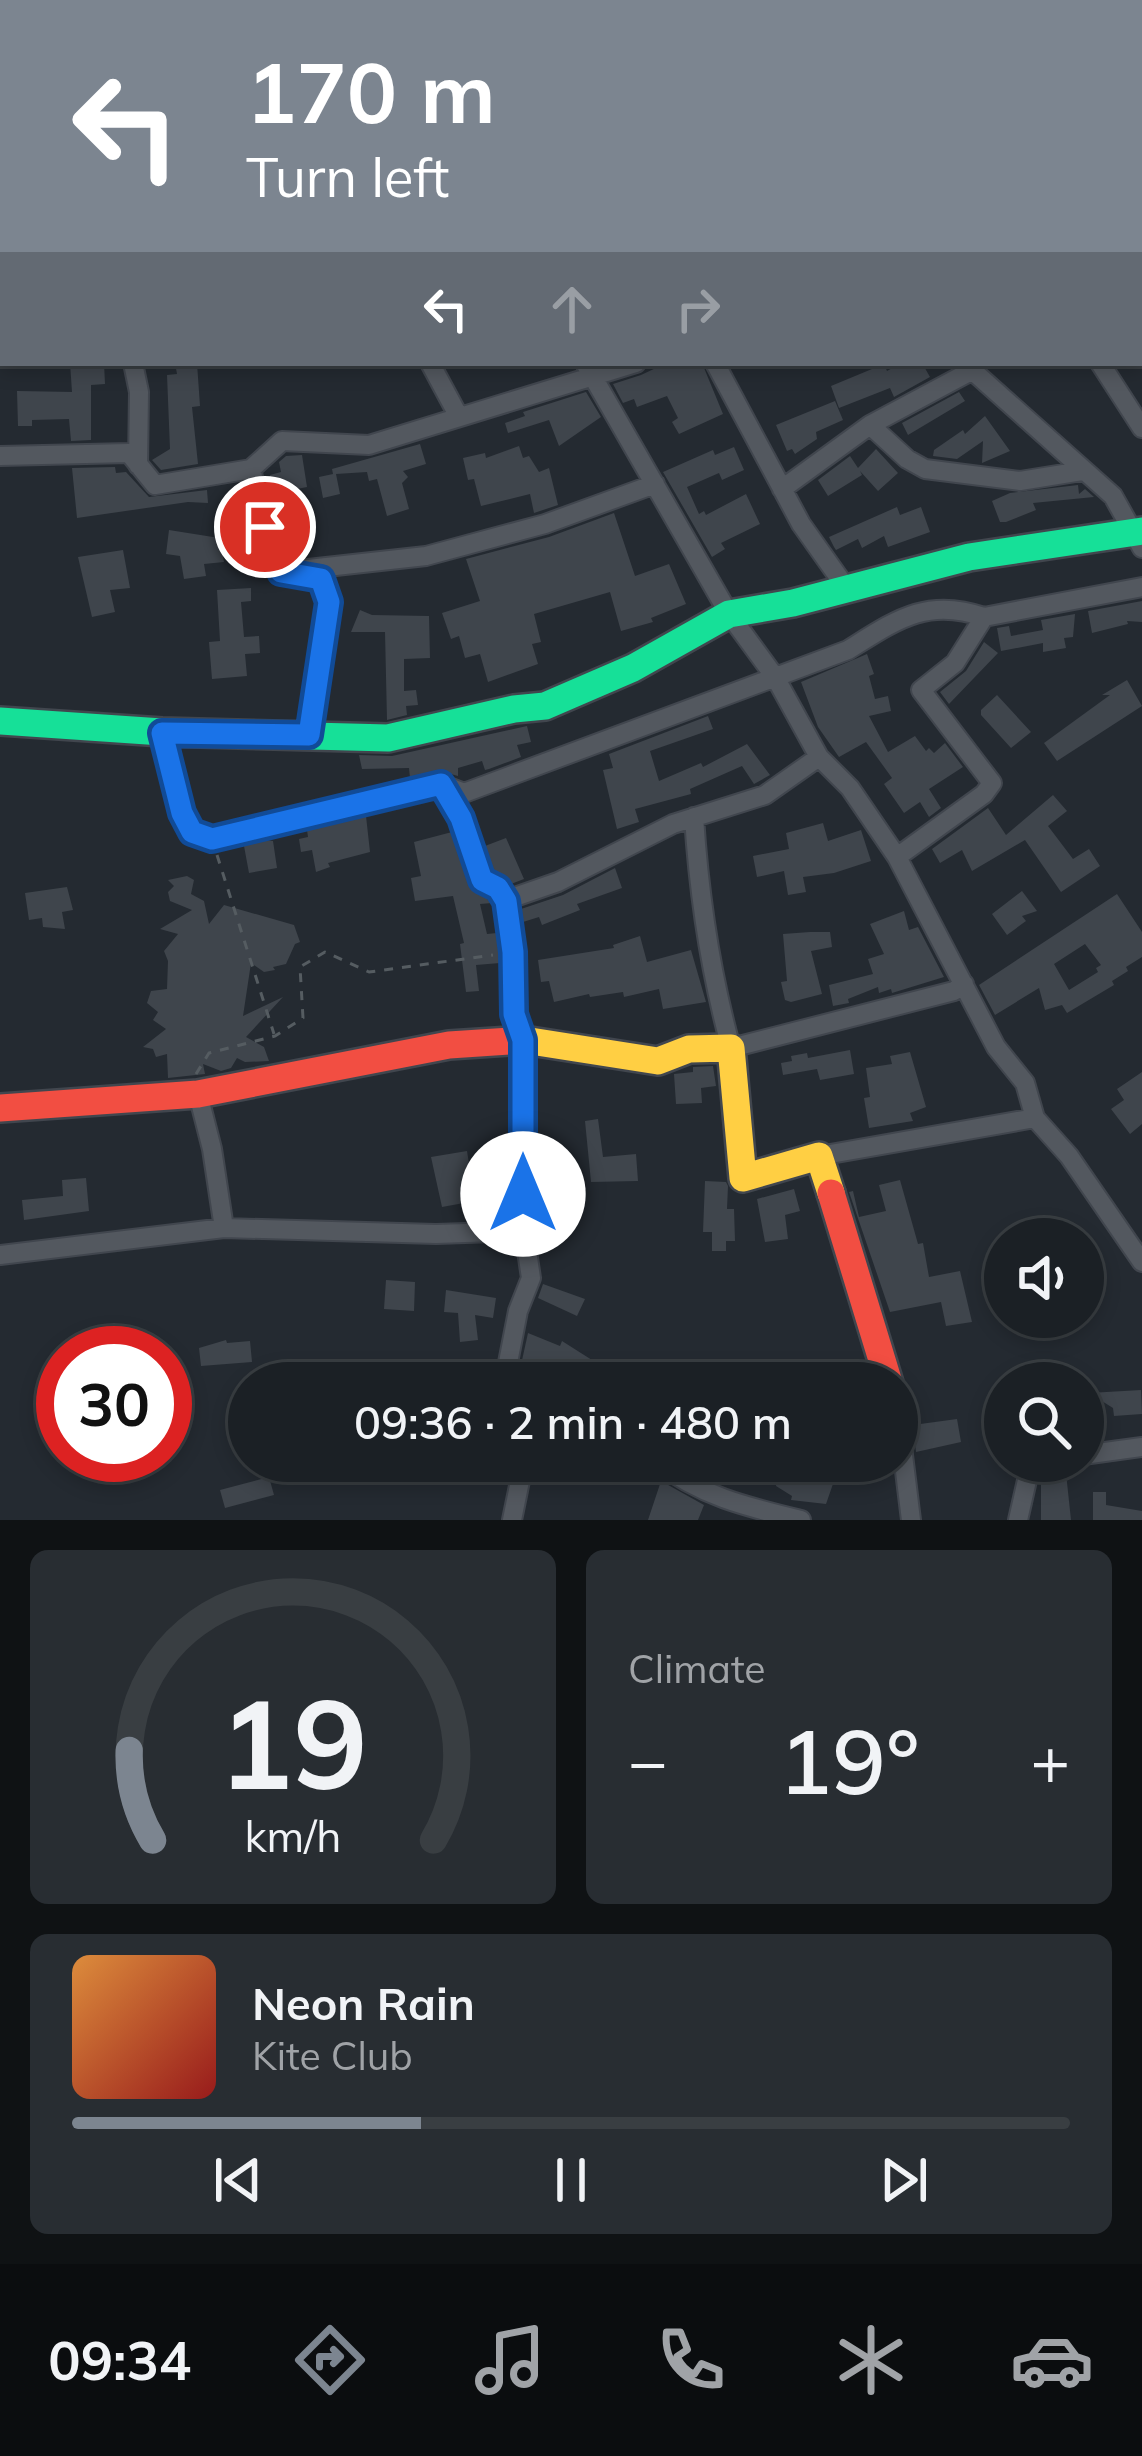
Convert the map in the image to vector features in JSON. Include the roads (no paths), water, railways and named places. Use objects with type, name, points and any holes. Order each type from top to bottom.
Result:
[{"type":"street","points":[[134,366],[139,392],[138,465]]},
{"type":"street","points":[[432,366],[459,417]]},
{"type":"street","points":[[717,366],[801,524],[848,589]]},
{"type":"street","points":[[1102,366],[1142,428]]},
{"type":"street","points":[[0,721],[162,733],[388,738],[545,706],[633,668],[729,614],[969,557],[1140,538],[1113,496],[967,367],[870,425],[782,489]]},
{"type":"street","points":[[0,456],[128,453],[154,485],[251,469],[282,441],[369,445],[589,369],[729,614],[775,676],[819,757],[850,788],[898,857],[996,1047],[1025,1084],[1035,1118],[1069,1156],[1142,1262]]},
{"type":"street","points":[[503,402],[513,422]]},
{"type":"street","points":[[870,425],[925,469],[1020,481],[1082,471]]},
{"type":"street","points":[[251,469],[271,551],[281,572]]},
{"type":"street","points":[[281,572],[426,556],[545,524],[655,484]]},
{"type":"street","points":[[281,572],[321,579],[329,602],[309,735]]},
{"type":"street","points":[[162,733],[182,813],[192,832],[212,839],[441,784],[464,793],[848,650],[901,618],[956,607],[984,617],[1142,587]]},
{"type":"street","points":[[898,857],[992,784],[921,690],[955,663],[984,617]]},
{"type":"street","points":[[506,901],[694,817],[765,795],[819,757]]},
{"type":"street","points":[[441,784],[461,818],[482,880],[498,888],[506,901],[513,952],[514,1014],[523,1040],[524,1232],[531,1278],[518,1311],[514,1362]]},
{"type":"street","points":[[694,817],[699,896],[715,990],[731,1048],[743,1178],[819,1156],[1035,1118]]},
{"type":"street","points":[[0,1108],[198,1094],[449,1045],[523,1040],[658,1061],[689,1049],[731,1048],[955,991],[964,984]]},
{"type":"street","points":[[198,1094],[224,1228]]},
{"type":"street","points":[[819,1156],[883,1362]]},
{"type":"street","points":[[0,1255],[224,1228],[524,1232]]},
{"type":"street","points":[[1104,1452],[1142,1447]]},
{"type":"street","points":[[512,1520],[520,1482]]},
{"type":"street","points":[[682,1482],[733,1504],[801,1520]]},
{"type":"street","points":[[906,1482],[911,1520]]},
{"type":"street","points":[[1018,1520],[1027,1482]]}]
